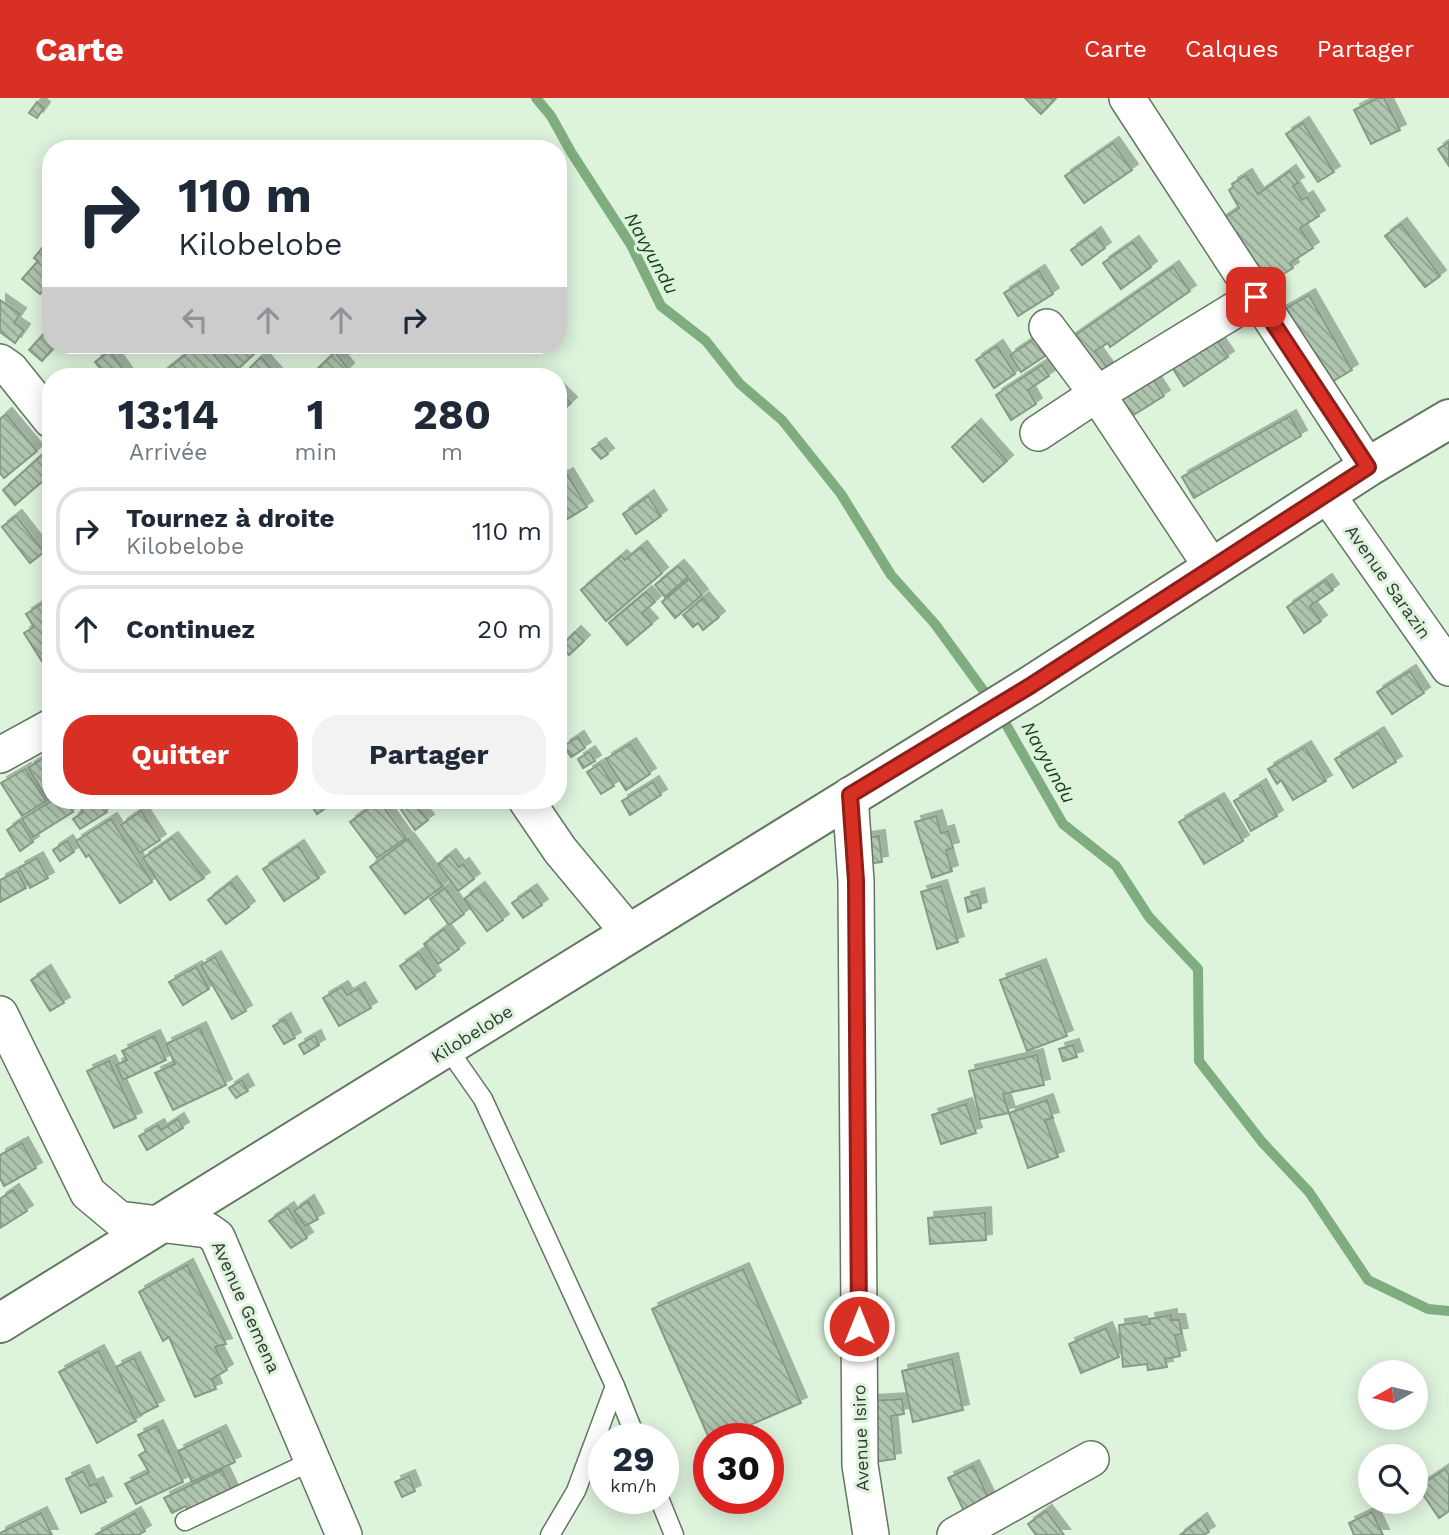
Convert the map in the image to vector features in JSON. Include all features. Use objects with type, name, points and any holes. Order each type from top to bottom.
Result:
[{"type":"street","points":[[1127,98],[1368,467]]},
{"type":"street","points":[[1038,433],[1256,297]]},
{"type":"street","points":[[1046,327],[1097,394],[1213,569]]},
{"type":"street","points":[[0,362],[10,369],[42,409]]},
{"type":"street","name":"Kilobelobe","points":[[0,1323],[448,1049],[850,795],[1030,686],[1368,467],[1449,419]]},
{"type":"street","name":"Avenue Sarazin","points":[[1328,495],[1449,668]]},
{"type":"street","points":[[0,755],[42,732]]},
{"type":"street","name":"Avenue Isiro","points":[[850,795],[856,881],[860,1465],[872,1535]]},
{"type":"street","points":[[532,809],[560,850],[631,934]]},
{"type":"street","name":"Avenue Gemena","points":[[0,1014],[88,1193],[120,1219],[207,1230],[216,1237],[344,1535]]},
{"type":"street","points":[[955,1535],[1091,1459]]},
{"type":"lane","points":[[448,1049],[483,1099],[630,1423]]},
{"type":"lane","points":[[550,1535],[576,1491],[615,1386]]},
{"type":"lane","points":[[185,1521],[314,1460]]},
{"type":"lane","points":[[665,1514],[674,1535]]},
{"type":"building","points":[[1025,98],[1056,98],[1041,114]]},
{"type":"building","points":[[1378,98],[1384,98],[1400,130],[1371,144],[1354,110]]},
{"type":"building","points":[[37,102],[44,108],[37,118],[29,113]]},
{"type":"building","points":[[1303,123],[1334,172],[1318,182],[1286,134]]},
{"type":"building","points":[[1449,142],[1449,166],[1438,149]]},
{"type":"building","points":[[1113,143],[1132,170],[1084,203],[1065,176]]},
{"type":"building","points":[[1290,171],[1298,183],[1293,186],[1302,200],[1307,197],[1319,216],[1300,228],[1313,248],[1290,263],[1293,268],[1282,275],[1278,269],[1265,277],[1271,286],[1263,292],[1220,221],[1239,208],[1229,190],[1233,187],[1232,184],[1246,175],[1258,194]]},
{"type":"building","points":[[1401,224],[1440,276],[1425,287],[1385,236]]},
{"type":"building","points":[[1095,233],[1105,248],[1082,265],[1071,250]]},
{"type":"building","points":[[1133,242],[1151,267],[1121,289],[1103,263]]},
{"type":"building","points":[[42,248],[40,294],[22,279],[38,261],[34,258]]},
{"type":"building","points":[[1173,267],[1190,291],[1110,347],[1108,343],[1095,351],[1113,376],[1098,386],[1067,341]]},
{"type":"building","points":[[1039,271],[1053,294],[1018,316],[1004,293]]},
{"type":"building","points":[[1309,295],[1352,370],[1320,389],[1276,314]]},
{"type":"building","points":[[0,300],[20,314],[14,323],[24,330],[15,343],[0,332]]},
{"type":"building","points":[[42,336],[42,354],[48,354],[42,361],[29,350]]},
{"type":"building","points":[[1037,337],[1048,354],[1021,372],[1010,355]]},
{"type":"building","points":[[1216,339],[1228,357],[1184,386],[1172,367]]},
{"type":"building","points":[[997,346],[1015,374],[994,388],[976,360]]},
{"type":"building","points":[[106,354],[112,354],[122,368],[100,368],[95,362]]},
{"type":"building","points":[[186,354],[213,354],[225,368],[169,368]]},
{"type":"building","points":[[224,354],[254,354],[239,368]]},
{"type":"building","points":[[333,354],[337,354],[347,368],[318,368]]},
{"type":"building","points":[[261,357],[271,368],[250,368]]},
{"type":"building","points":[[1042,365],[1049,376],[1028,390],[1036,404],[1011,420],[996,395]]},
{"type":"building","points":[[1151,376],[1164,396],[1121,423],[1108,404]]},
{"type":"building","points":[[6,414],[37,451],[4,478],[0,473],[0,419]]},
{"type":"building","points":[[1290,416],[1301,436],[1194,498],[1182,477]]},
{"type":"building","points":[[975,425],[1007,461],[983,482],[952,447]]},
{"type":"building","points":[[600,444],[608,454],[601,459],[592,449]]},
{"type":"building","points":[[42,455],[42,482],[15,505],[3,490]]},
{"type":"building","points":[[567,474],[587,507],[567,519]]},
{"type":"building","points":[[648,496],[661,516],[636,534],[623,514]]},
{"type":"building","points":[[16,516],[42,549],[42,554],[30,563],[2,527]]},
{"type":"building","points":[[641,547],[662,573],[606,621],[581,590],[621,556],[625,560]]},
{"type":"building","points":[[678,566],[688,577],[665,597],[655,585]]},
{"type":"building","points":[[689,579],[702,595],[675,618],[662,602]]},
{"type":"building","points":[[1326,580],[1333,590],[1310,606],[1321,621],[1304,633],[1287,607]]},
{"type":"building","points":[[646,592],[655,602],[642,613],[652,624],[627,645],[609,623]]},
{"type":"building","points":[[703,598],[719,617],[703,630],[698,623],[693,627],[683,615]]},
{"type":"building","points":[[42,604],[42,661],[24,633],[34,627],[26,614]]},
{"type":"building","points":[[575,632],[584,641],[569,655],[567,640]]},
{"type":"building","points":[[1410,671],[1424,693],[1392,714],[1377,692]]},
{"type":"building","points":[[1378,733],[1396,762],[1353,788],[1335,759]]},
{"type":"building","points":[[578,737],[585,748],[571,757],[567,744]]},
{"type":"building","points":[[630,744],[650,774],[626,790],[606,759]]},
{"type":"building","points":[[1305,747],[1326,781],[1293,800],[1281,780],[1277,784],[1268,769]]},
{"type":"building","points":[[589,752],[595,761],[583,768],[578,759]]},
{"type":"building","points":[[42,759],[42,790],[28,768]]},
{"type":"building","points":[[600,764],[614,786],[601,794],[587,772]]},
{"type":"building","points":[[25,769],[42,795],[42,804],[22,816],[1,783]]},
{"type":"building","points":[[653,782],[661,795],[630,815],[622,801]]},
{"type":"building","points":[[1260,785],[1277,816],[1251,831],[1234,801]]},
{"type":"building","points":[[1218,799],[1243,841],[1204,864],[1179,822]]},
{"type":"building","points":[[42,807],[42,809],[71,809],[73,812],[33,837],[22,819]]},
{"type":"building","points":[[81,809],[105,809],[107,812],[80,829],[73,819],[83,812]]},
{"type":"building","points":[[368,809],[385,809],[406,838],[377,858],[350,822]]},
{"type":"building","points":[[401,809],[419,809],[428,820],[415,830]]},
{"type":"building","points":[[141,811],[160,840],[140,853],[121,825]]},
{"type":"building","points":[[936,816],[941,833],[948,831],[953,848],[946,850],[952,871],[932,878],[915,822]]},
{"type":"building","points":[[111,819],[152,882],[120,903],[89,855],[86,857],[76,841]]},
{"type":"building","points":[[20,821],[33,842],[20,851],[7,830]]},
{"type":"building","points":[[879,836],[882,862],[867,864],[864,838]]},
{"type":"building","points":[[172,838],[204,878],[170,900],[143,858]]},
{"type":"building","points":[[408,839],[443,886],[405,914],[370,867]]},
{"type":"building","points":[[67,841],[74,852],[60,861],[53,850]]},
{"type":"building","points":[[298,846],[319,878],[284,901],[263,869]]},
{"type":"building","points":[[450,855],[459,867],[463,864],[474,879],[458,891],[438,864]]},
{"type":"building","points":[[37,858],[48,878],[30,888],[19,868]]},
{"type":"building","points":[[17,871],[26,888],[0,902],[0,880]]},
{"type":"building","points":[[231,882],[249,907],[226,924],[208,900]]},
{"type":"building","points":[[941,886],[958,942],[937,949],[921,892]]},
{"type":"building","points":[[445,888],[464,914],[449,925],[430,899]]},
{"type":"building","points":[[479,888],[503,920],[487,931],[464,899]]},
{"type":"building","points":[[531,890],[542,905],[523,918],[512,903]]},
{"type":"building","points":[[978,894],[981,908],[968,912],[965,898]]},
{"type":"building","points":[[444,929],[459,949],[438,964],[424,944]]},
{"type":"building","points":[[419,953],[435,976],[416,989],[400,966]]},
{"type":"building","points":[[215,957],[246,1011],[232,1019],[201,965]]},
{"type":"building","points":[[1040,965],[1067,1036],[1027,1051],[1000,980]]},
{"type":"building","points":[[196,967],[209,989],[183,1005],[169,982]]},
{"type":"building","points":[[45,971],[64,1003],[50,1011],[31,980]]},
{"type":"building","points":[[342,987],[347,995],[359,988],[371,1008],[339,1026],[323,998]]},
{"type":"building","points":[[285,1019],[295,1038],[284,1044],[273,1026]]},
{"type":"building","points":[[200,1028],[226,1085],[173,1110],[155,1073],[175,1064],[166,1044]]},
{"type":"building","points":[[154,1036],[166,1060],[123,1080],[116,1065],[127,1060],[122,1051]]},
{"type":"building","points":[[315,1036],[319,1045],[304,1054],[299,1045]]},
{"type":"building","points":[[1073,1045],[1077,1057],[1063,1061],[1059,1049]]},
{"type":"building","points":[[1037,1055],[1044,1085],[1003,1094],[1009,1113],[980,1119],[969,1071]]},
{"type":"building","points":[[109,1061],[136,1118],[114,1128],[87,1071]]},
{"type":"building","points":[[242,1080],[248,1091],[236,1098],[229,1088]]},
{"type":"building","points":[[1047,1100],[1053,1118],[1045,1120],[1058,1157],[1028,1168],[1009,1113]]},
{"type":"building","points":[[966,1104],[976,1133],[941,1144],[932,1115]]},
{"type":"building","points":[[178,1119],[183,1128],[147,1150],[139,1136],[158,1125],[161,1130]]},
{"type":"building","points":[[22,1143],[36,1168],[4,1186],[0,1178],[0,1155]]},
{"type":"building","points":[[13,1190],[27,1211],[0,1228],[0,1199]]},
{"type":"building","points":[[308,1201],[318,1219],[305,1226],[294,1211]]},
{"type":"building","points":[[288,1208],[307,1238],[291,1248],[269,1221]]},
{"type":"building","points":[[985,1213],[986,1240],[930,1244],[928,1218]]},
{"type":"building","points":[[187,1265],[226,1344],[215,1347],[227,1370],[212,1379],[216,1389],[195,1397],[169,1337],[163,1341],[139,1292]]},
{"type":"building","points":[[743,1269],[801,1403],[755,1423],[702,1423],[652,1309]]},
{"type":"building","points":[[1171,1315],[1171,1320],[1179,1320],[1182,1334],[1175,1335],[1180,1356],[1165,1359],[1167,1367],[1148,1370],[1147,1364],[1123,1367],[1119,1325],[1141,1322],[1142,1325],[1150,1324],[1149,1319]]},
{"type":"building","points":[[1106,1328],[1119,1357],[1081,1373],[1069,1344]]},
{"type":"building","points":[[98,1351],[136,1421],[97,1443],[59,1372]]},
{"type":"building","points":[[134,1358],[158,1406],[140,1415],[116,1367]]},
{"type":"building","points":[[952,1359],[963,1410],[913,1422],[902,1371]]},
{"type":"building","points":[[902,1399],[904,1414],[891,1416],[895,1459],[874,1462],[870,1401]]},
{"type":"building","points":[[157,1426],[183,1482],[136,1504],[125,1484],[149,1472],[139,1455],[146,1451],[138,1435]]},
{"type":"building","points":[[220,1431],[235,1462],[192,1482],[178,1451]]},
{"type":"building","points":[[973,1466],[989,1499],[964,1511],[948,1478]]},
{"type":"building","points":[[1445,1469],[1449,1475],[1449,1511],[1439,1518],[1428,1502],[1428,1480]]},
{"type":"building","points":[[222,1470],[232,1491],[189,1512],[186,1506],[172,1513],[164,1498]]},
{"type":"building","points":[[83,1471],[90,1486],[97,1483],[106,1502],[81,1513],[66,1479]]},
{"type":"building","points":[[409,1476],[415,1491],[402,1497],[395,1482]]},
{"type":"building","points":[[1046,1511],[1064,1535],[1036,1535],[1028,1524]]},
{"type":"building","points":[[41,1513],[52,1535],[0,1535],[0,1533]]},
{"type":"building","points":[[135,1513],[145,1531],[138,1535],[95,1535]]},
{"type":"building","points":[[1373,1514],[1383,1535],[1354,1535],[1349,1523]]},
{"type":"building","points":[[1201,1519],[1209,1532],[1204,1535],[1180,1535]]},
{"type":"waterway","name":"Navyundu","points":[[536,98],[551,116],[564,140]]},
{"type":"waterway","name":"Navyundu","points":[[567,145],[631,245],[661,306],[706,341],[740,384],[782,420],[841,494],[891,575],[935,624],[991,701]]},
{"type":"waterway","name":"Navyundu","points":[[1000,714],[1063,824],[1116,866],[1149,917],[1198,969],[1199,1061],[1262,1142],[1309,1192],[1368,1280],[1428,1309],[1449,1311]]},
{"type":"route","points":[[859,1326],[856,881],[850,795],[1030,686],[1368,467],[1256,297]]}]
